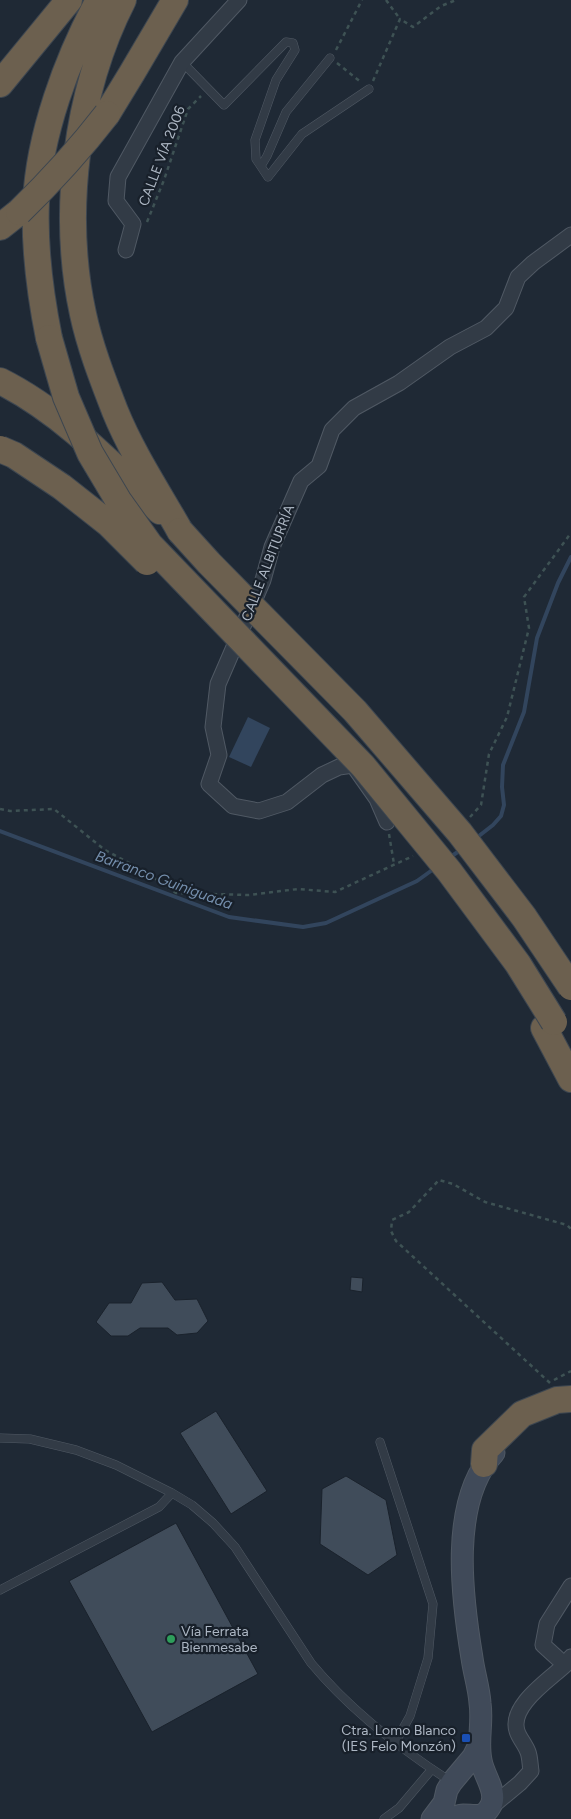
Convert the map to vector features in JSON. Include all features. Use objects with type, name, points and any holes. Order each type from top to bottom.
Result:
[{"type":"highway","points":[[0,84],[69,0]]},
{"type":"highway","points":[[98,0],[86,22],[62,81],[43,150],[36,200],[40,295],[49,338],[66,397],[90,453],[118,500],[150,545],[364,766],[449,871],[518,964],[571,1065]]},
{"type":"highway","points":[[123,0],[100,53],[86,104],[76,164],[73,214],[76,261],[83,314],[96,361],[116,413],[180,531]]},
{"type":"highway","points":[[9,220],[50,182],[83,145],[107,114],[175,0]]},
{"type":"highway","points":[[0,381],[16,389],[62,420],[113,466],[180,531],[209,563],[355,711],[460,832],[524,917],[571,987]]},
{"type":"highway","points":[[0,449],[14,455],[62,487],[109,524],[355,778],[438,879],[549,1025],[571,1046]]},
{"type":"highway","points":[[549,1025],[571,1079]]},
{"type":"highway","points":[[484,1464],[486,1450],[522,1414],[557,1400],[571,1399]]},
{"type":"street","points":[[126,250],[133,224],[116,202],[118,177],[182,62],[239,0]]},
{"type":"street","name":"CALLE ALBITURRÍA","points":[[387,822],[377,799],[353,766],[339,767],[322,775],[287,802],[259,811],[233,806],[209,784],[219,755],[213,727],[218,684],[263,580],[272,547],[301,481],[319,466],[332,430],[354,408],[399,383],[450,347],[486,328],[506,308],[518,277],[533,263],[571,235]]},
{"type":"street","points":[[491,1806],[493,1794],[483,1770],[479,1745],[481,1705],[464,1605],[463,1534],[470,1494],[484,1464],[510,1436],[540,1418],[571,1410]]},
{"type":"street","points":[[449,1819],[463,1815],[474,1817],[484,1814],[531,1771],[528,1753],[517,1733],[515,1724],[517,1713],[524,1702],[568,1661],[543,1645],[547,1624],[571,1586]]},
{"type":"street","points":[[432,1819],[444,1803],[447,1790],[452,1782],[473,1757],[479,1745]]},
{"type":"street","points":[[488,1783],[520,1783]]},
{"type":"lane","points":[[182,62],[224,105],[286,42],[293,43],[295,50],[276,80],[255,140],[256,159],[268,177],[302,134],[369,89]]},
{"type":"lane","points":[[261,166],[286,112],[330,58]]},
{"type":"lane","points":[[0,1438],[30,1439],[76,1450],[116,1465],[192,1505],[235,1547],[311,1663],[326,1681],[355,1711],[452,1782]]},
{"type":"lane","points":[[380,1442],[433,1604],[428,1658],[410,1716],[396,1742]]},
{"type":"lane","points":[[0,1590],[159,1507],[172,1493]]},
{"type":"lane","points":[[384,1819],[399,1808],[432,1769]]},
{"type":"path","points":[[362,0],[330,58],[369,89],[400,19]]},
{"type":"path","points":[[386,0],[400,19],[413,27],[441,6],[456,0]]},
{"type":"path","name":"CALLE VÍA 2006","points":[[133,224],[148,222],[188,109],[208,88]]},
{"type":"path","points":[[469,817],[481,805],[488,754],[507,716],[529,628],[524,597],[571,533]]},
{"type":"path","points":[[0,809],[10,811],[54,809],[105,850],[144,871],[176,893],[249,895],[298,889],[335,892],[420,853]]},
{"type":"path","points":[[387,822],[394,864]]},
{"type":"path","points":[[550,1383],[396,1242],[391,1231],[392,1220],[409,1212],[439,1180],[453,1184],[485,1202],[568,1225],[571,1229]]},
{"type":"water","points":[[248,717],[270,728],[251,767],[229,757]]},
{"type":"building","points":[[351,1277],[363,1278],[362,1292],[350,1290]]},
{"type":"building","points":[[162,1282],[175,1300],[197,1299],[208,1321],[197,1333],[177,1335],[168,1328],[140,1328],[128,1336],[111,1336],[96,1322],[109,1303],[131,1303],[142,1283]]},
{"type":"building","points":[[216,1411],[267,1491],[231,1514],[180,1433]]},
{"type":"building","points":[[346,1476],[386,1500],[397,1555],[368,1575],[320,1544],[322,1489]]},
{"type":"building","points":[[176,1523],[258,1674],[152,1732],[69,1581]]},
{"type":"waterway","name":"Barranco Guiniguada","points":[[475,839],[501,816],[504,805],[502,787],[503,765],[524,712],[537,638],[558,583],[571,557]]},
{"type":"waterway","name":"Barranco Guiniguada","points":[[0,831],[229,917],[303,927],[326,923],[417,881],[435,868]]},
{"type":"waterway","name":"Barranco Guiniguada","points":[[449,858],[462,849]]},
{"type":"place","name":"Vía Ferrata Bienmesabe","points":[[171,1639]]},
{"type":"place","name":"Ctra. Lomo Blanco (IES Felo Monzón)","points":[[466,1738]]}]
